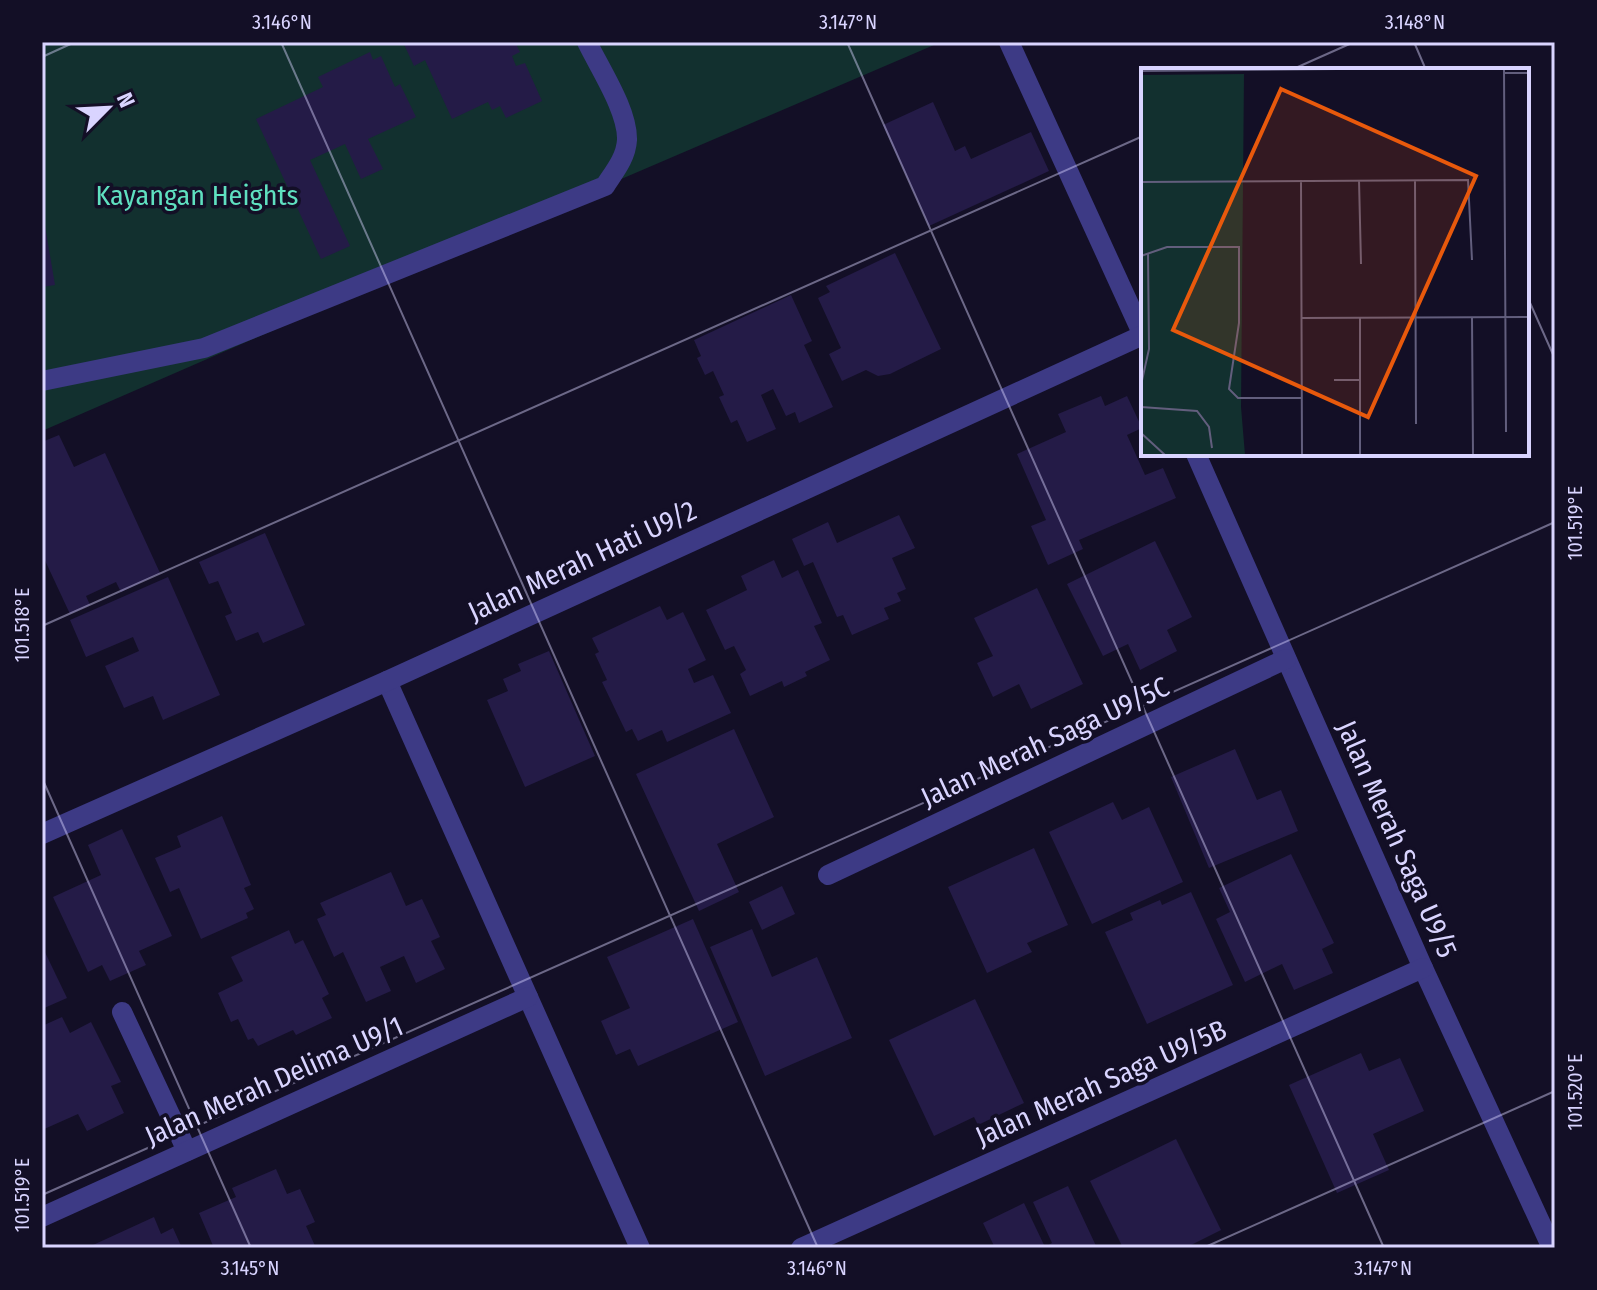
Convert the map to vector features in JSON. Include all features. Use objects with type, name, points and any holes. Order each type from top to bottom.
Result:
[{"type":"street","points":[[42,381],[204,348],[605,186],[621,162],[627,142],[624,117],[587,42]]},
{"type":"street","points":[[1009,42],[1141,331]]},
{"type":"street","name":"Jalan Merah Hati U9/2","points":[[42,834],[387,681],[1141,336]]},
{"type":"street","name":"Jalan Merah Saga U9/5","points":[[1197,456],[1423,968],[1552,1246]]},
{"type":"street","name":"Jalan Merah Saga U9/5C","points":[[828,875],[1286,659]]},
{"type":"street","points":[[387,681],[640,1248]]},
{"type":"street","name":"Jalan Merah Saga U9/5B","points":[[801,1248],[1423,968]]},
{"type":"street","name":"Jalan Merah Delima U9/1","points":[[42,1217],[528,997]]},
{"type":"street","points":[[122,1012],[187,1151]]},
{"type":"green space","name":"Kayangan Heights","points":[[42,42],[941,42],[42,431]]},
{"type":"building","points":[[403,42],[425,42],[427,45],[434,42],[515,42],[520,52],[512,56],[516,66],[525,63],[542,101],[506,118],[500,106],[492,110],[488,102],[452,119],[425,60],[414,66]]},
{"type":"building","points":[[370,52],[373,60],[381,56],[395,87],[400,84],[416,117],[368,139],[383,169],[361,179],[345,144],[310,160],[350,246],[321,259],[256,119],[323,87],[318,77]]},
{"type":"building","points":[[933,102],[955,151],[965,146],[971,159],[1031,132],[1049,171],[929,226],[883,125]]},
{"type":"building","points":[[42,220],[55,285],[42,287]]},
{"type":"building","points":[[895,253],[941,349],[890,374],[878,376],[866,370],[842,381],[829,354],[841,348],[818,298],[830,292],[826,286]]},
{"type":"building","points":[[791,295],[812,341],[804,345],[833,407],[799,423],[795,412],[786,416],[773,389],[761,395],[776,429],[747,442],[737,420],[731,423],[719,397],[724,395],[713,371],[705,375],[697,358],[701,356],[694,340]]},
{"type":"building","points":[[1101,396],[1105,406],[1127,396],[1141,428],[1127,435],[1145,475],[1163,468],[1176,498],[1079,540],[1083,549],[1048,565],[1031,526],[1046,520],[1017,454],[1066,432],[1058,414]]},
{"type":"building","points":[[59,435],[74,467],[105,453],[160,573],[121,592],[116,582],[86,596],[90,605],[70,614],[42,554],[42,442]]},
{"type":"building","points":[[899,515],[915,548],[892,558],[906,589],[897,593],[901,601],[884,608],[889,619],[852,635],[843,615],[837,617],[813,562],[804,566],[792,539],[828,522],[837,543]]},
{"type":"building","points":[[265,533],[305,625],[263,643],[258,632],[236,641],[225,616],[232,613],[218,581],[209,584],[199,562]]},
{"type":"building","points":[[1155,541],[1192,617],[1167,630],[1177,651],[1140,670],[1128,644],[1103,656],[1067,584]]},
{"type":"building","points":[[774,560],[782,578],[798,570],[822,623],[814,626],[830,660],[784,687],[782,681],[750,696],[740,674],[746,670],[734,646],[725,650],[706,610],[747,590],[741,576]]},
{"type":"building","points":[[168,577],[220,695],[163,720],[153,696],[124,708],[105,666],[139,651],[133,637],[86,657],[70,620]]},
{"type":"building","points":[[1037,588],[1083,684],[1031,709],[1019,684],[993,697],[977,663],[993,656],[974,618]]},
{"type":"building","points":[[660,606],[667,620],[683,612],[706,660],[688,669],[694,683],[713,675],[731,713],[667,742],[662,730],[638,741],[632,729],[626,732],[602,682],[607,680],[595,654],[599,652],[592,638]]},
{"type":"building","points":[[549,651],[595,756],[525,787],[487,700],[508,691],[503,679],[521,671],[518,664]]},
{"type":"building","points":[[734,729],[774,817],[717,844],[739,892],[699,911],[636,774]]},
{"type":"building","points":[[1235,749],[1257,800],[1281,790],[1298,831],[1209,868],[1171,777]]},
{"type":"building","points":[[1113,802],[1122,820],[1149,807],[1183,882],[1092,924],[1049,832]]},
{"type":"building","points":[[222,816],[251,885],[244,888],[254,909],[246,913],[248,918],[201,939],[179,888],[170,892],[155,858],[181,847],[177,836]]},
{"type":"building","points":[[122,829],[172,936],[139,951],[146,965],[110,981],[102,965],[88,972],[53,897],[101,875],[88,845]]},
{"type":"building","points":[[1034,848],[1068,925],[1027,943],[1032,952],[987,973],[948,887]]},
{"type":"building","points":[[1291,854],[1334,943],[1322,949],[1333,973],[1294,990],[1282,964],[1245,982],[1216,919],[1230,912],[1219,888]]},
{"type":"building","points":[[391,872],[406,906],[422,899],[440,937],[431,941],[445,969],[416,983],[404,956],[380,967],[391,991],[366,1002],[343,952],[334,957],[317,919],[326,915],[320,903]]},
{"type":"building","points":[[782,886],[795,914],[762,930],[749,902]]},
{"type":"building","points":[[1191,892],[1233,985],[1147,1024],[1105,932],[1133,920],[1130,913],[1160,900],[1162,905]]},
{"type":"building","points":[[693,919],[738,1022],[638,1066],[630,1049],[616,1055],[601,1021],[630,1008],[607,957]]},
{"type":"building","points":[[752,929],[772,977],[817,957],[852,1038],[765,1076],[710,947]]},
{"type":"building","points":[[289,930],[295,944],[303,940],[329,994],[322,998],[332,1018],[296,1035],[293,1030],[258,1046],[253,1038],[248,1040],[238,1019],[231,1022],[218,993],[243,981],[231,957]]},
{"type":"building","points":[[42,946],[67,998],[42,1009]]},
{"type":"building","points":[[975,999],[1024,1103],[978,1125],[974,1117],[934,1136],[889,1040]]},
{"type":"building","points":[[62,1017],[70,1033],[91,1022],[121,1082],[111,1086],[124,1113],[87,1131],[78,1114],[42,1130],[42,1026]]},
{"type":"building","points":[[1361,1053],[1369,1071],[1400,1058],[1424,1111],[1373,1134],[1389,1170],[1337,1193],[1289,1085]]},
{"type":"building","points":[[1176,1139],[1221,1230],[1185,1248],[1123,1248],[1090,1181]]},
{"type":"building","points":[[276,1169],[287,1194],[300,1189],[315,1222],[306,1226],[316,1248],[214,1248],[199,1213],[236,1197],[232,1188]]},
{"type":"building","points":[[1068,1186],[1097,1248],[995,1248],[983,1223],[1024,1203],[1045,1247],[1052,1243],[1033,1202]]},
{"type":"building","points":[[154,1217],[161,1234],[173,1228],[182,1248],[95,1248],[93,1245]]}]
